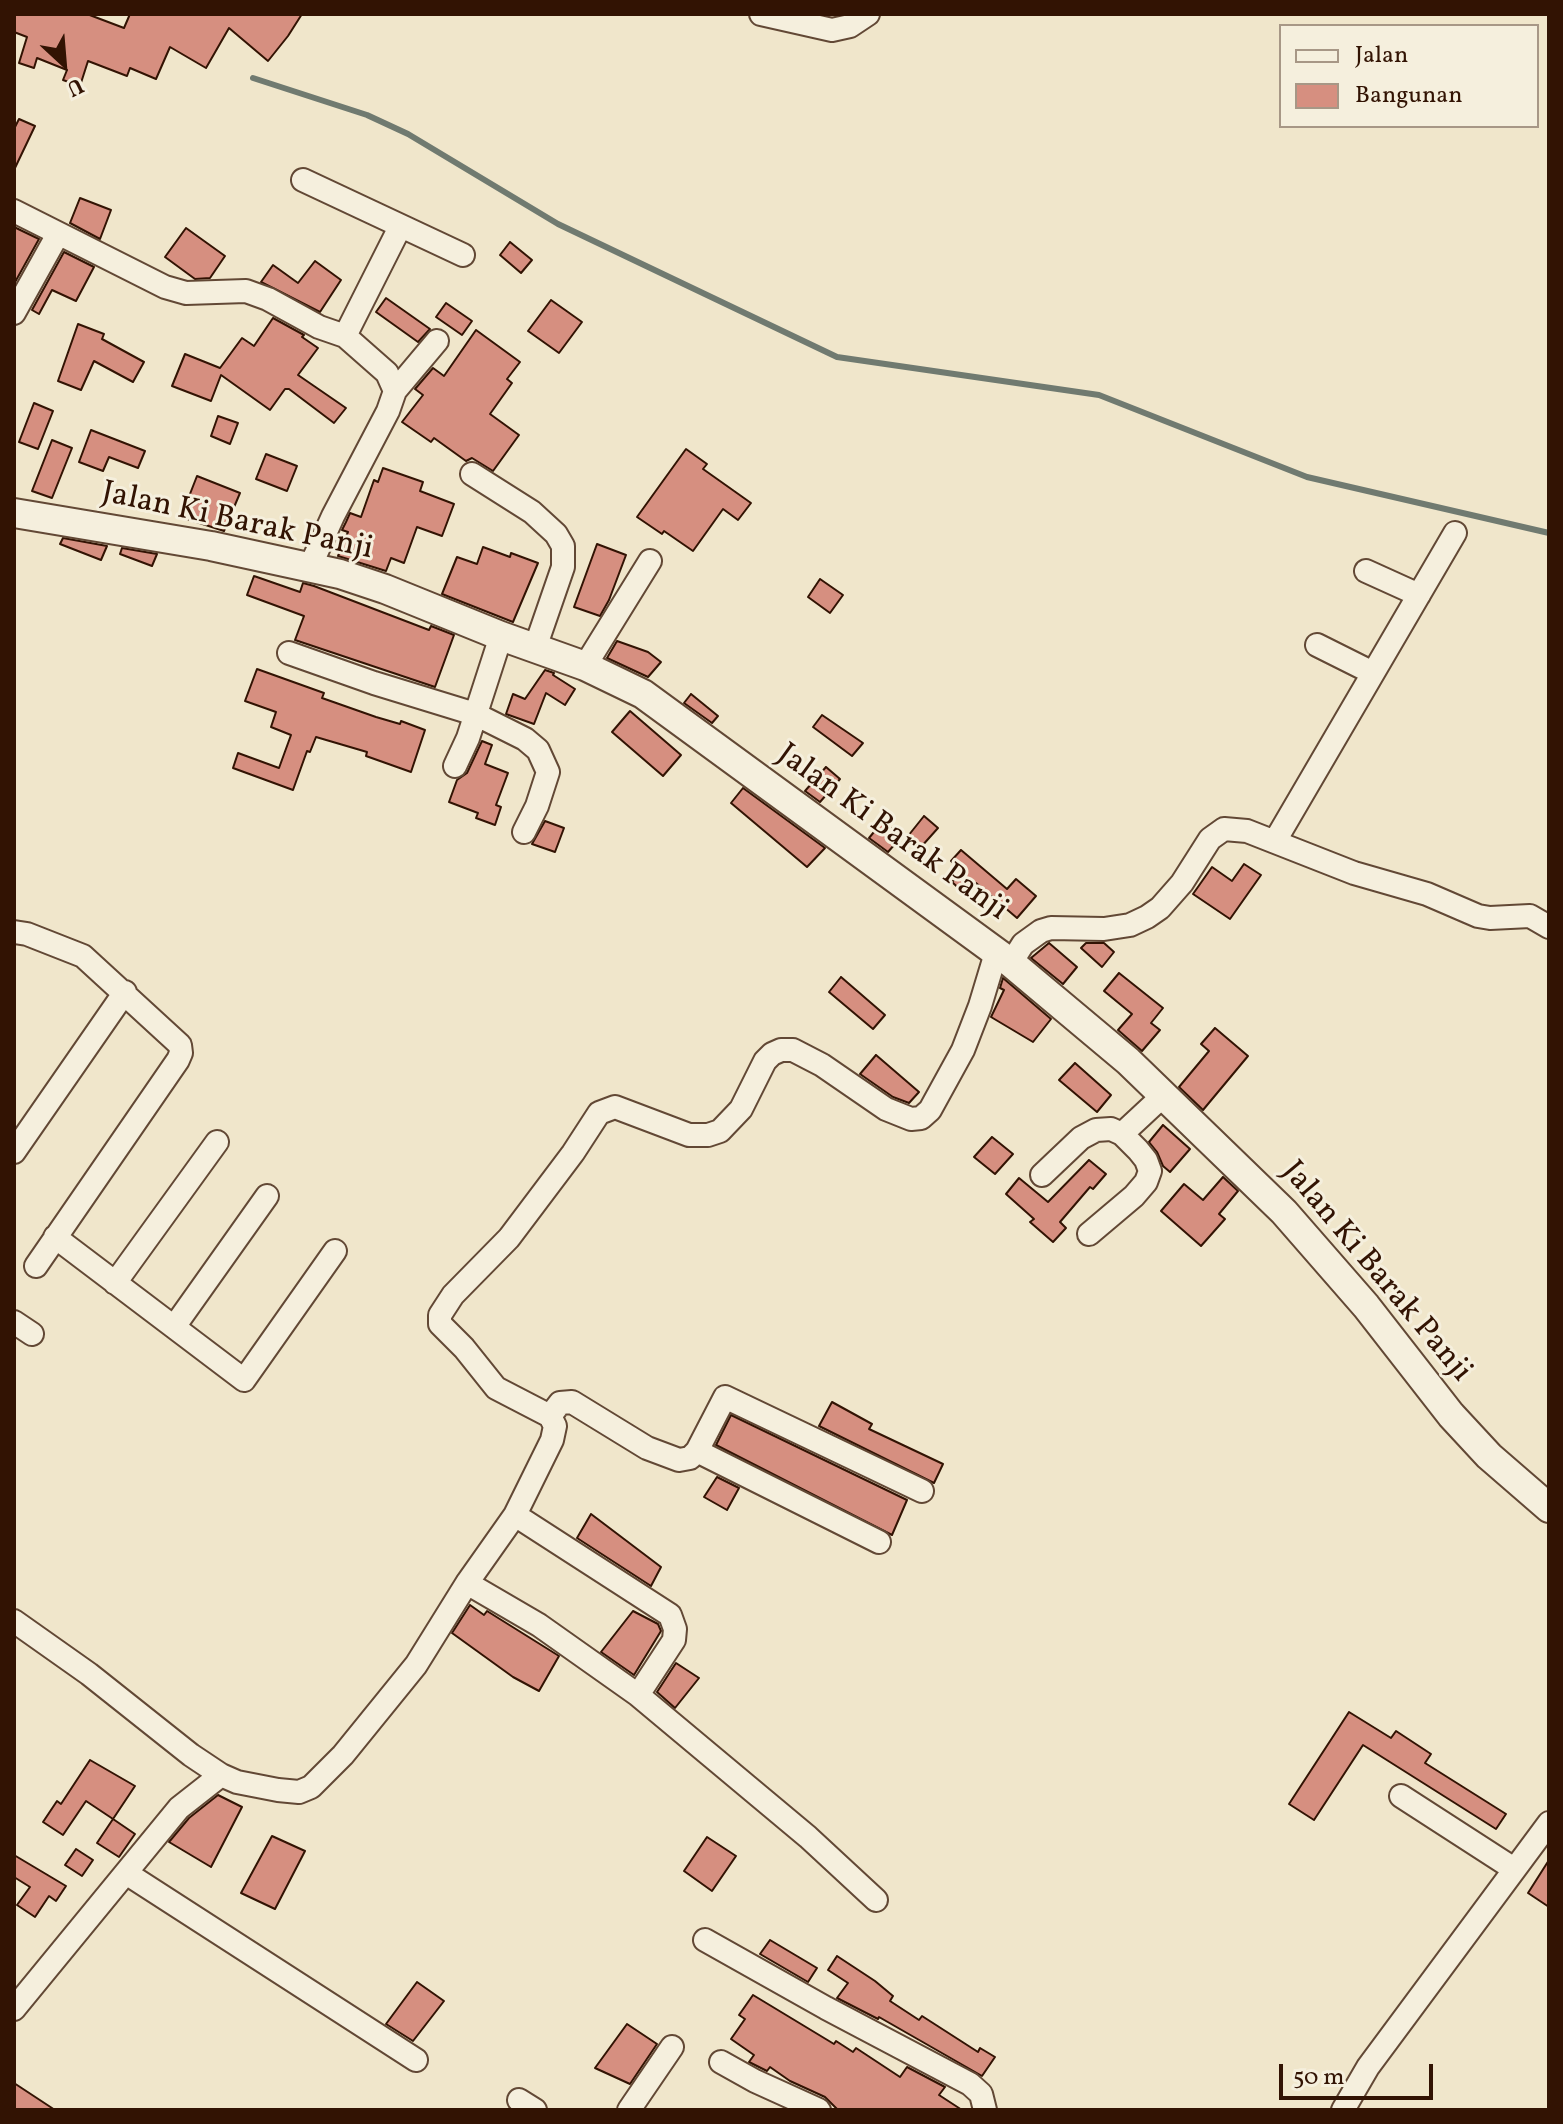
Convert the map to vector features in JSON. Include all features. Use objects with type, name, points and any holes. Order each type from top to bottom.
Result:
[{"type":"street","points":[[761,14],[832,30],[850,26],[868,14]]},
{"type":"street","points":[[303,180],[463,255]]},
{"type":"street","points":[[14,211],[165,287],[186,293],[246,291],[287,307],[319,327],[345,336],[387,373],[395,391]]},
{"type":"street","points":[[345,336],[400,227]]},
{"type":"street","points":[[14,313],[58,234]]},
{"type":"street","points":[[310,567],[395,391],[437,341]]},
{"type":"street","points":[[472,474],[532,512],[556,534],[563,546],[563,567],[535,648]]},
{"type":"street","name":"Jalan Ki Barak Panji","points":[[14,513],[211,546],[310,567],[385,589],[585,666],[657,703],[1004,958],[1097,1033],[1165,1094],[1327,1259],[1451,1415],[1489,1456],[1549,1508]]},
{"type":"street","points":[[1275,841],[1455,533]]},
{"type":"street","points":[[585,666],[650,561]]},
{"type":"street","points":[[1366,571],[1419,595]]},
{"type":"street","points":[[455,766],[501,636]]},
{"type":"street","points":[[1317,645],[1373,673]]},
{"type":"street","points":[[289,653],[475,714],[525,739],[538,750],[548,772],[537,806],[524,832]]},
{"type":"street","points":[[14,1621],[221,1775],[237,1782],[278,1790],[299,1792],[311,1787],[343,1755],[416,1665],[467,1583],[515,1515],[552,1440],[555,1426],[550,1416],[496,1388],[440,1324],[440,1315],[453,1295],[509,1238],[599,1113],[615,1107],[689,1135],[708,1135],[720,1131],[741,1109],[765,1061],[772,1054],[793,1050],[822,1065],[886,1109],[911,1119],[921,1118],[930,1110],[963,1050],[1004,958],[1041,931],[1051,928],[1104,929],[1130,925],[1147,917],[1160,908],[1182,883],[1210,839],[1224,829],[1247,831],[1354,873],[1427,894],[1478,916],[1530,916],[1549,927]]},
{"type":"street","points":[[14,932],[75,950],[174,1036],[181,1053],[36,1266]]},
{"type":"street","points":[[14,1152],[125,992]]},
{"type":"street","points":[[1122,1134],[1165,1094]]},
{"type":"street","points":[[1042,1175],[1081,1138],[1096,1130],[1111,1129],[1122,1134],[1146,1160],[1150,1171],[1146,1182],[1089,1234]]},
{"type":"street","points":[[115,1283],[217,1142]]},
{"type":"street","points":[[174,1327],[267,1196]]},
{"type":"street","points":[[55,1237],[244,1380],[335,1251]]},
{"type":"street","points":[[550,1416],[560,1403],[572,1402],[647,1448],[679,1460],[690,1458],[697,1451],[725,1397],[922,1491]]},
{"type":"street","points":[[697,1451],[879,1542]]},
{"type":"street","points":[[515,1515],[670,1615],[675,1629],[674,1640],[638,1695]]},
{"type":"street","points":[[467,1583],[539,1625],[638,1695],[808,1837],[876,1900]]},
{"type":"street","points":[[14,2009],[179,1808],[221,1775]]},
{"type":"street","points":[[1401,1796],[1514,1869]]},
{"type":"street","points":[[1343,2110],[1368,2067],[1514,1869],[1545,1834]]},
{"type":"street","points":[[126,1873],[416,2060]]},
{"type":"street","points":[[705,1940],[970,2084],[981,2094],[985,2110]]},
{"type":"street","points":[[629,2110],[672,2047]]},
{"type":"street","points":[[721,2062],[819,2110]]},
{"type":"building","points":[[14,14],[87,14],[124,28],[130,14],[302,14],[268,61],[229,28],[206,68],[170,47],[156,79],[130,68],[127,76],[88,61],[80,86],[63,80],[67,70],[37,58],[34,68],[19,63],[27,37],[14,32]]},
{"type":"building","points":[[19,119],[35,126],[14,170],[14,129]]},
{"type":"building","points":[[80,198],[111,210],[100,239],[70,223]]},
{"type":"building","points":[[14,227],[39,239],[14,284]]},
{"type":"building","points":[[186,228],[225,256],[210,278],[195,279],[165,257]]},
{"type":"building","points":[[510,242],[532,260],[521,273],[500,255]]},
{"type":"building","points":[[64,252],[94,267],[76,301],[52,290],[39,314],[32,310]]},
{"type":"building","points":[[315,261],[341,280],[320,312],[261,282],[273,265],[298,283]]},
{"type":"building","points":[[386,298],[430,329],[418,342],[376,312]]},
{"type":"building","points":[[551,300],[582,322],[559,353],[528,331]]},
{"type":"building","points":[[446,303],[472,321],[462,335],[436,317]]},
{"type":"building","points":[[273,318],[304,335],[302,337],[318,348],[298,375],[346,408],[334,423],[289,389],[285,389],[270,410],[221,375],[211,401],[172,386],[185,354],[220,368],[242,338],[254,346]]},
{"type":"building","points":[[78,324],[104,334],[102,339],[144,362],[133,382],[94,361],[81,390],[58,381]]},
{"type":"building","points":[[476,330],[520,362],[507,379],[512,383],[490,414],[519,435],[493,471],[472,458],[466,461],[434,438],[431,442],[402,422],[423,395],[415,389],[433,368],[444,376]]},
{"type":"building","points":[[34,403],[53,411],[38,449],[19,442]]},
{"type":"building","points":[[218,416],[238,423],[230,444],[211,436]]},
{"type":"building","points":[[91,430],[145,451],[138,468],[109,457],[103,471],[79,462]]},
{"type":"building","points":[[52,440],[72,448],[52,498],[32,491]]},
{"type":"building","points":[[686,449],[707,464],[703,469],[751,503],[738,520],[723,509],[693,551],[637,517]]},
{"type":"building","points":[[266,454],[297,466],[287,491],[256,479]]},
{"type":"building","points":[[383,468],[423,482],[420,491],[454,504],[442,536],[417,527],[404,563],[391,558],[386,571],[338,556],[348,532],[342,530],[350,513],[361,517],[374,480],[378,482]]},
{"type":"building","points":[[197,476],[240,493],[224,531],[181,517]]},
{"type":"building","points":[[63,538],[107,546],[101,560],[60,544]]},
{"type":"building","points":[[597,544],[626,555],[600,616],[574,607]]},
{"type":"building","points":[[483,547],[538,563],[513,622],[442,594],[457,557],[477,564]]},
{"type":"building","points":[[122,548],[157,554],[152,566],[120,554]]},
{"type":"building","points":[[254,576],[300,592],[303,583],[314,586],[429,630],[431,626],[454,635],[435,687],[295,640],[304,616],[247,595]]},
{"type":"building","points":[[820,579],[843,595],[830,613],[808,597]]},
{"type":"building","points":[[617,641],[648,652],[661,662],[648,677],[607,658]]},
{"type":"building","points":[[257,669],[324,693],[322,698],[425,730],[411,772],[366,756],[367,752],[316,737],[310,752],[307,751],[293,790],[233,768],[238,753],[279,768],[291,735],[271,727],[276,712],[245,701]]},
{"type":"building","points":[[545,670],[575,689],[565,705],[546,693],[534,724],[506,714],[513,694],[525,699]]},
{"type":"building","points":[[691,694],[718,716],[712,723],[684,703]]},
{"type":"building","points":[[630,711],[681,755],[663,776],[612,732]]},
{"type":"building","points":[[822,715],[863,743],[852,756],[813,727]]},
{"type":"building","points":[[482,741],[492,745],[485,764],[508,773],[496,805],[501,807],[495,825],[476,818],[478,813],[449,802],[457,780],[467,773]]},
{"type":"building","points":[[826,767],[840,779],[820,802],[805,791]]},
{"type":"building","points":[[743,788],[825,848],[807,867],[731,803]]},
{"type":"building","points":[[924,816],[938,828],[921,847],[908,836]]},
{"type":"building","points":[[545,821],[564,828],[555,852],[532,844]]},
{"type":"building","points":[[883,821],[901,837],[888,852],[869,838]]},
{"type":"building","points":[[961,850],[1007,889],[1016,879],[1036,896],[1017,918],[976,883],[966,895],[952,882],[962,871],[951,861]]},
{"type":"building","points":[[1244,864],[1261,875],[1230,919],[1193,894],[1212,867],[1232,881]]},
{"type":"building","points":[[1049,943],[1077,967],[1063,984],[1031,958]]},
{"type":"building","points":[[1086,943],[1104,943],[1114,952],[1102,967],[1081,948]]},
{"type":"building","points":[[1119,973],[1163,1008],[1151,1023],[1160,1030],[1142,1051],[1118,1030],[1132,1014],[1104,991]]},
{"type":"building","points":[[841,977],[885,1015],[873,1029],[829,992]]},
{"type":"building","points":[[1003,978],[1051,1019],[1033,1042],[991,1017],[1004,990],[1000,988]]},
{"type":"building","points":[[1215,1028],[1248,1056],[1203,1110],[1179,1087],[1209,1051],[1201,1044]]},
{"type":"building","points":[[876,1055],[919,1092],[909,1103],[893,1097],[860,1074]]},
{"type":"building","points":[[1075,1063],[1111,1095],[1097,1112],[1059,1080]]},
{"type":"building","points":[[1163,1125],[1190,1149],[1170,1172],[1149,1142]]},
{"type":"building","points":[[992,1137],[1013,1154],[995,1174],[974,1157]]},
{"type":"building","points":[[1089,1160],[1106,1174],[1093,1189],[1090,1187],[1060,1222],[1066,1228],[1053,1242],[1030,1222],[1034,1219],[1006,1194],[1019,1178],[1048,1202]]},
{"type":"building","points":[[1223,1177],[1238,1191],[1219,1214],[1225,1219],[1201,1246],[1161,1211],[1184,1184],[1203,1200]]},
{"type":"building","points":[[832,1402],[872,1424],[869,1429],[943,1464],[934,1483],[819,1426]]},
{"type":"building","points":[[731,1415],[907,1500],[892,1535],[716,1445]]},
{"type":"building","points":[[717,1477],[739,1488],[727,1510],[704,1497]]},
{"type":"building","points":[[591,1514],[661,1567],[651,1586],[577,1538]]},
{"type":"building","points":[[470,1605],[484,1615],[487,1611],[559,1656],[539,1691],[513,1677],[452,1633]]},
{"type":"building","points":[[633,1611],[658,1624],[661,1631],[634,1675],[601,1652]]},
{"type":"building","points":[[676,1663],[699,1678],[675,1708],[657,1692]]},
{"type":"building","points":[[1349,1712],[1391,1738],[1396,1731],[1431,1754],[1425,1763],[1506,1814],[1496,1829],[1363,1745],[1314,1820],[1289,1804]]},
{"type":"building","points":[[90,1760],[135,1786],[113,1819],[86,1801],[63,1835],[43,1822],[57,1801],[61,1804]]},
{"type":"building","points":[[218,1795],[242,1807],[211,1867],[169,1842],[189,1818]]},
{"type":"building","points":[[113,1819],[135,1834],[119,1857],[97,1843]]},
{"type":"building","points":[[272,1836],[305,1851],[275,1909],[241,1893]]},
{"type":"building","points":[[707,1837],[736,1856],[712,1891],[684,1871]]},
{"type":"building","points":[[76,1849],[93,1860],[82,1876],[65,1865]]},
{"type":"building","points":[[14,1855],[66,1886],[56,1901],[49,1896],[35,1917],[17,1905],[30,1887],[14,1877]]},
{"type":"building","points":[[1549,1860],[1549,1907],[1528,1893]]},
{"type":"building","points":[[770,1940],[817,1968],[808,1982],[760,1954]]},
{"type":"building","points":[[837,1956],[875,1981],[893,1996],[890,2001],[919,2020],[922,2016],[978,2052],[980,2048],[995,2057],[982,2076],[879,2017],[837,1998],[848,1983],[828,1970]]},
{"type":"building","points":[[417,1982],[444,2001],[413,2041],[386,2024]]},
{"type":"building","points":[[753,1995],[834,2044],[836,2041],[853,2052],[856,2048],[900,2077],[907,2067],[945,2087],[939,2095],[962,2110],[838,2110],[825,2097],[790,2081],[770,2067],[767,2071],[749,2062],[754,2055],[731,2039],[745,2019],[739,2015]]},
{"type":"building","points":[[627,2024],[657,2044],[630,2084],[595,2068]]},
{"type":"building","points":[[14,2083],[55,2110],[14,2110]]},
{"type":"waterway","points":[[253,78],[367,115],[408,134],[558,224],[837,357],[1099,395],[1307,477],[1549,533]]}]
